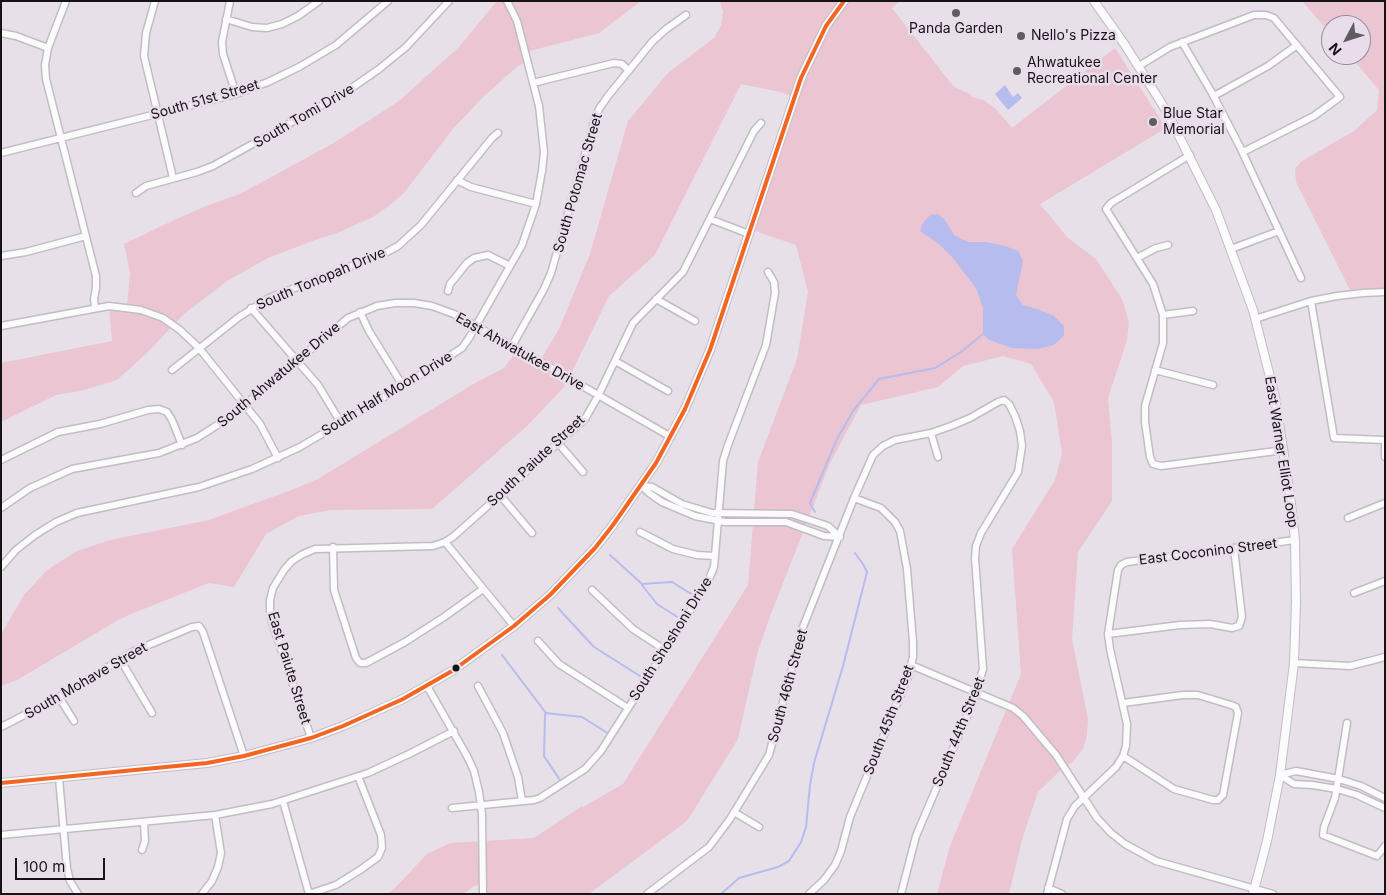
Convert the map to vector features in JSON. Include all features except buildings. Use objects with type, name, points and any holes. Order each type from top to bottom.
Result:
[{"type":"main road","points":[[1,783],[199,764],[244,756],[311,738],[373,713],[428,686],[479,653],[550,595],[595,548],[642,486],[671,437],[710,350],[804,71],[826,26],[844,1]]},
{"type":"main road","name":"East Warner Elliot Loop","points":[[1094,1],[1139,66],[1167,112],[1216,210],[1255,319],[1275,397],[1284,450],[1295,540],[1296,602],[1294,663],[1280,775],[1267,842],[1254,891]]},
{"type":"street","points":[[66,1],[48,48],[45,65],[46,79],[96,276],[95,308]]},
{"type":"street","points":[[155,1],[146,34],[144,56],[173,178]]},
{"type":"street","points":[[230,1],[222,42],[223,54],[236,94]]},
{"type":"street","points":[[226,20],[252,27],[267,28],[282,24],[298,16],[319,1]]},
{"type":"street","name":"South 51st Street","points":[[1,153],[236,94],[292,71],[336,45],[388,1]]},
{"type":"street","name":"South Tomi Drive","points":[[136,193],[146,186],[198,172],[229,158],[346,92],[374,73],[406,47],[449,1]]},
{"type":"street","name":"South Half Moon Drive","points":[[1,568],[16,550],[35,535],[56,522],[78,512],[199,487],[278,458],[403,386],[462,348],[528,232],[536,204],[544,152],[539,106],[517,21],[507,1]]},
{"type":"street","name":"South Potomac Street","points":[[512,346],[551,273],[594,122],[608,96],[652,42],[686,15]]},
{"type":"street","points":[[1139,66],[1170,47],[1254,15],[1266,15],[1274,18],[1340,98],[1314,116],[1243,152]]},
{"type":"street","points":[[1,33],[16,36],[48,48]]},
{"type":"street","points":[[1182,42],[1214,96],[1243,152],[1301,278]]},
{"type":"street","points":[[1214,96],[1268,66],[1297,45]]},
{"type":"street","points":[[533,83],[614,62],[622,64],[628,70]]},
{"type":"street","name":"South Paiute Street","points":[[284,570],[292,561],[315,549],[333,547],[433,546],[445,542],[585,420],[633,323],[683,272],[754,131],[761,123]]},
{"type":"street","name":"South Tonopah Drive","points":[[172,370],[252,308],[269,298],[398,246],[421,225],[498,133]]},
{"type":"street","points":[[1190,155],[1111,203],[1106,209],[1153,284],[1163,315],[1163,343],[1145,406],[1145,422],[1150,457],[1153,464],[1162,466],[1284,450]]},
{"type":"street","points":[[457,180],[471,187],[536,204]]},
{"type":"street","points":[[710,219],[748,234]]},
{"type":"street","points":[[1231,249],[1279,231]]},
{"type":"street","points":[[1,256],[26,252],[86,236]]},
{"type":"street","points":[[1138,258],[1156,248],[1168,245]]},
{"type":"street","points":[[448,291],[450,284],[467,263],[481,255],[495,257],[510,266]]},
{"type":"street","name":"South Shoshoni Drive","points":[[452,808],[540,798],[586,770],[602,751],[707,584],[712,575],[715,556],[723,461],[766,345],[775,293],[774,282],[768,272]]},
{"type":"street","points":[[1255,319],[1311,301],[1357,293],[1385,292]]},
{"type":"street","points":[[656,299],[695,321]]},
{"type":"street","points":[[1311,301],[1334,438],[1385,442],[1385,457]]},
{"type":"street","name":"East Ahwatukee Drive","points":[[360,312],[394,303],[414,303],[432,306],[454,314],[671,437]]},
{"type":"street","points":[[1,326],[109,306],[141,310],[174,325],[199,348],[246,405],[260,424],[278,458]]},
{"type":"street","points":[[252,308],[318,384],[341,422]]},
{"type":"street","points":[[360,312],[403,386]]},
{"type":"street","name":"South Ahwatukee Drive","points":[[1,508],[30,488],[72,469],[159,452],[182,445],[215,428],[246,405],[337,326],[360,312]]},
{"type":"street","points":[[1163,315],[1193,312]]},
{"type":"street","points":[[615,361],[668,391]]},
{"type":"street","points":[[1155,370],[1213,385]]},
{"type":"street","name":"South 44th Street","points":[[900,894],[916,836],[976,693],[983,669],[975,558],[976,546],[981,533],[1018,472],[1022,446],[1015,416],[1009,404],[1004,400],[970,418],[931,433]]},
{"type":"street","points":[[1,460],[58,432],[100,424],[148,410],[159,409],[167,412],[182,445]]},
{"type":"street","points":[[931,433],[938,457]]},
{"type":"street","name":"South 46th Street","points":[[647,894],[709,848],[769,755],[803,627],[854,498],[874,455],[883,446],[895,440],[931,433]]},
{"type":"street","points":[[559,444],[583,472]]},
{"type":"street","points":[[642,486],[652,487],[667,497],[719,517],[786,522],[824,536],[840,537]]},
{"type":"street","points":[[500,495],[532,533]]},
{"type":"street","name":"South 45th Street","points":[[809,894],[824,880],[835,865],[841,852],[850,817],[908,677],[911,665],[913,642],[907,569],[900,531],[895,522],[881,508],[872,503],[854,498]]},
{"type":"street","points":[[1348,518],[1385,503]]},
{"type":"street","points":[[719,517],[762,512],[792,514],[828,526],[840,537]]},
{"type":"street","points":[[640,532],[673,549],[697,555],[715,556]]},
{"type":"street","name":"East Coconino Street","points":[[1108,634],[1116,579],[1121,565],[1127,562],[1295,540]]},
{"type":"street","points":[[445,542],[514,626]]},
{"type":"street","points":[[333,547],[334,590],[356,658],[360,663],[366,663],[405,642],[444,617],[483,588]]},
{"type":"street","points":[[1062,894],[1048,891],[1067,819],[1075,806],[1108,776],[1122,756],[1127,736],[1123,703],[1108,634],[1188,624],[1210,624],[1232,628],[1239,626],[1242,617],[1234,548]]},
{"type":"street","name":"East Paiute Street","points":[[284,570],[274,588],[270,600],[270,611],[311,738]]},
{"type":"street","points":[[1354,592],[1385,581]]},
{"type":"street","points":[[592,590],[633,629],[665,650]]},
{"type":"street","name":"South Mohave Street","points":[[1,727],[59,697],[120,659],[154,642],[199,626],[203,632],[244,756]]},
{"type":"street","points":[[538,641],[558,664],[628,708]]},
{"type":"street","points":[[1294,663],[1350,666],[1385,656]]},
{"type":"street","points":[[120,659],[152,713]]},
{"type":"street","points":[[911,665],[1013,708],[1023,716],[1056,755],[1097,818],[1125,844],[1156,861],[1254,891],[1273,894]]},
{"type":"street","points":[[428,686],[474,771],[481,804],[483,894]]},
{"type":"street","points":[[478,686],[504,733],[518,777],[522,801]]},
{"type":"street","points":[[1122,756],[1174,789],[1218,800],[1224,795],[1238,712],[1236,707],[1231,704],[1198,695],[1183,695],[1123,703]]},
{"type":"street","points":[[59,697],[74,721]]},
{"type":"street","points":[[1347,723],[1338,784],[1323,835],[1377,856],[1385,846]]},
{"type":"street","points":[[1,835],[215,815],[283,801],[358,776],[409,754],[454,731]]},
{"type":"street","points":[[1280,775],[1296,771],[1338,784],[1356,795],[1385,808]]},
{"type":"street","points":[[1280,775],[1294,784],[1361,786],[1385,798]]},
{"type":"street","points":[[283,801],[309,894],[336,885],[360,870],[378,857],[382,848],[381,835],[358,776]]},
{"type":"street","points":[[59,778],[67,868],[70,881],[78,894]]},
{"type":"street","points":[[734,812],[759,827]]},
{"type":"street","points":[[202,894],[218,868],[220,853],[215,815]]},
{"type":"street","points":[[142,850],[145,841],[144,822]]},
{"type":"shaded area","points":[[497,1],[641,1],[599,33],[526,52],[528,61],[518,66],[482,98],[452,130],[404,193],[373,217],[337,233],[268,258],[227,281],[184,314],[147,353],[117,380],[81,391],[56,395],[1,422],[1,363],[112,341],[109,306],[127,307],[130,273],[124,244],[206,206],[240,194],[332,144],[399,101],[459,47]]},
{"type":"shaded area","points":[[720,1],[900,1],[892,8],[954,87],[970,94],[972,97],[983,100],[995,108],[1012,128],[1115,48],[1166,128],[1040,204],[1068,238],[1096,259],[1122,299],[1129,322],[1127,340],[1108,398],[1112,443],[1112,501],[1078,552],[1072,639],[1088,719],[1087,735],[1083,749],[1072,762],[1038,792],[1023,836],[1009,894],[937,894],[950,846],[1021,674],[1012,549],[1055,480],[1062,453],[1054,402],[1031,364],[1003,356],[963,366],[938,387],[861,405],[830,463],[769,619],[757,654],[738,739],[687,821],[589,894],[483,894],[482,884],[474,886],[464,894],[387,894],[427,854],[450,843],[534,838],[582,806],[623,784],[748,585],[758,462],[797,359],[808,292],[796,245],[750,229],[793,97],[780,92],[741,84],[655,255],[609,296],[565,386],[526,427],[432,509],[331,510],[299,516],[266,534],[234,587],[209,583],[131,614],[17,680],[1,686],[1,634],[24,595],[47,570],[77,551],[110,540],[209,520],[294,489],[318,479],[475,383],[504,368],[518,349],[540,361],[559,329],[590,254],[628,121],[668,73],[715,37],[721,25],[723,12]]},
{"type":"shaded area","points":[[1302,1],[1385,1],[1385,292],[1352,294],[1296,182],[1295,169],[1302,161],[1354,131],[1377,110],[1379,90],[1358,65],[1371,65],[1371,15],[1321,15],[1321,23]]},
{"type":"water","points":[[1005,85],[1013,97],[1018,93],[1022,98],[1008,110],[995,94]]},
{"type":"water","points":[[938,214],[945,220],[954,235],[968,242],[986,242],[1018,251],[1023,261],[1016,295],[1023,305],[1054,316],[1064,326],[1064,335],[1054,345],[1037,349],[1012,348],[989,340],[983,334],[983,308],[976,288],[952,257],[939,244],[920,231],[927,218]]},
{"type":"waterway","points":[[815,512],[810,503],[837,439],[853,411],[879,379],[935,368],[961,352],[983,334]]},
{"type":"waterway","points":[[721,894],[739,878],[778,867],[789,861],[801,842],[806,827],[814,763],[843,666],[867,572],[855,553]]},
{"type":"waterway","points":[[610,555],[642,584],[672,582],[693,595]]},
{"type":"waterway","points":[[642,585],[657,604],[679,618]]},
{"type":"waterway","points":[[558,608],[594,647],[640,676]]},
{"type":"waterway","points":[[502,655],[546,713],[582,717],[609,734]]},
{"type":"waterway","points":[[545,714],[544,756],[560,780]]},
{"type":"transit line","points":[[1,783],[207,763],[244,756],[311,738],[403,699],[452,671],[514,626],[550,595],[595,548],[613,525],[656,463],[685,409],[710,350],[801,78],[826,26],[844,1]]},
{"type":"place","name":"Panda Garden","points":[[956,13]]},
{"type":"place","name":"Nello's Pizza","points":[[1021,36]]},
{"type":"place","name":"Ahwatukee Recreational Center","points":[[1017,71]]},
{"type":"place","name":"Blue Star Memorial","points":[[1153,122]]}]
